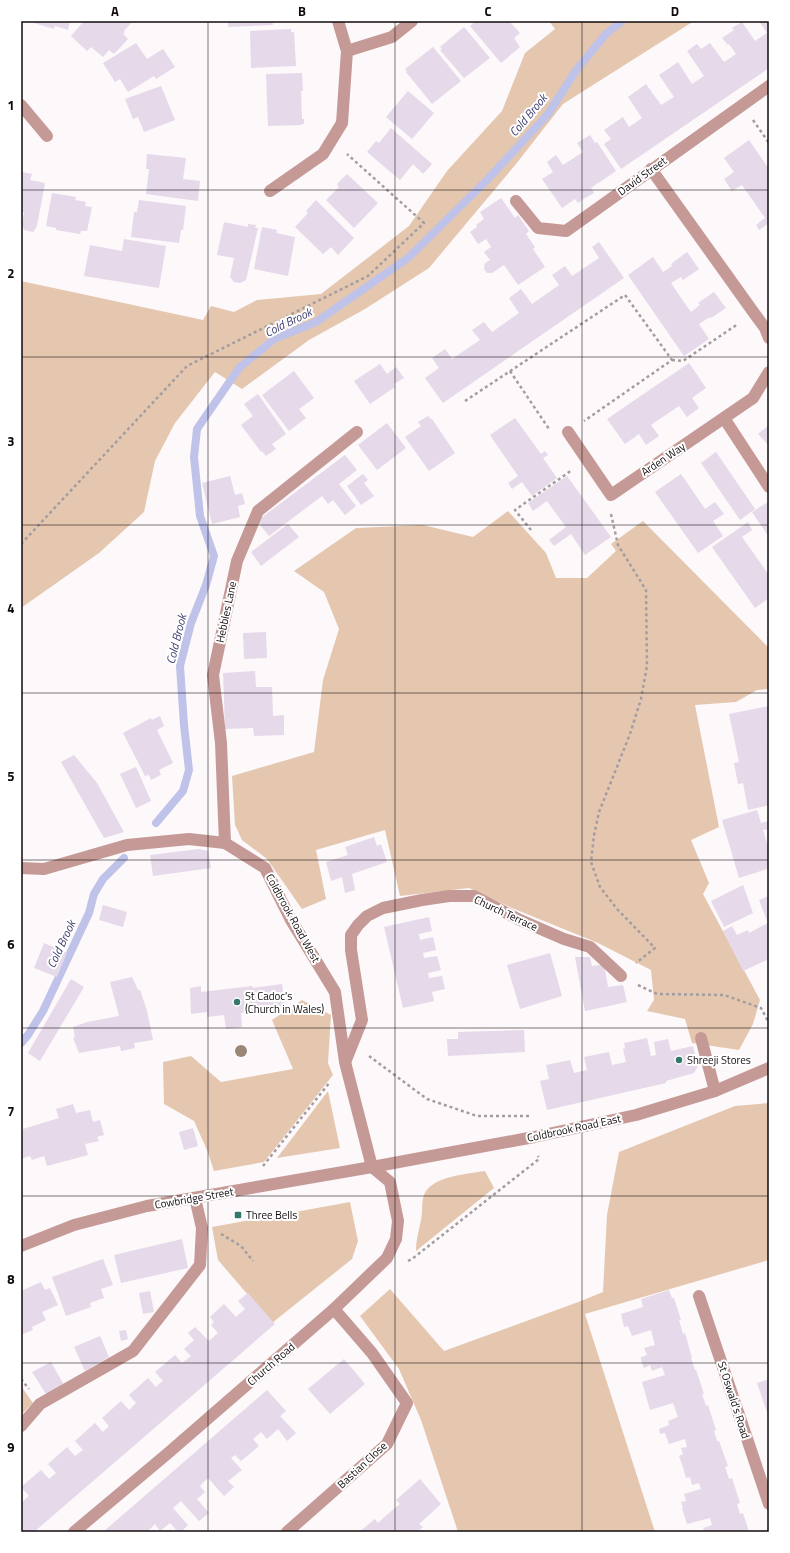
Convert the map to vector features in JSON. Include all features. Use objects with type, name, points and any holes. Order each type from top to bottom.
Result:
[{"type":"street","points":[[270,191],[322,154],[342,123],[347,51],[338,21]]},
{"type":"street","points":[[347,51],[392,37],[412,21]]},
{"type":"street","name":"David Street","points":[[516,201],[538,228],[566,231],[769,86]]},
{"type":"street","points":[[21,105],[47,136]]},
{"type":"street","points":[[651,169],[765,328],[769,338]]},
{"type":"street","name":"Arden Way","points":[[611,495],[753,398],[769,372]]},
{"type":"street","points":[[724,418],[769,487]]},
{"type":"street","name":"Hebbles Lane","points":[[225,843],[221,743],[213,675],[237,561],[258,511],[357,432]]},
{"type":"street","points":[[568,432],[611,495]]},
{"type":"street","name":"Coldbrook Road West","points":[[21,868],[44,869],[127,845],[189,840],[225,843],[265,868],[291,920],[335,992],[345,1062],[372,1167]]},
{"type":"street","name":"Church Terrace","points":[[345,1062],[362,1020],[351,950],[351,935],[367,916],[383,908],[436,898],[474,896],[520,920],[564,939],[590,947],[621,976]]},
{"type":"street","points":[[701,1038],[715,1091]]},
{"type":"street","name":"Coldbrook Road East","points":[[372,1167],[534,1137],[636,1115],[715,1091],[769,1068]]},
{"type":"street","name":"Cowbridge Street","points":[[21,1246],[74,1225],[147,1206],[372,1167]]},
{"type":"street","name":"Church Road","points":[[74,1532],[167,1454],[334,1309],[387,1258],[396,1239],[398,1221],[390,1182],[372,1167]]},
{"type":"street","points":[[21,1426],[40,1404],[133,1351],[200,1265],[202,1228],[195,1198]]},
{"type":"street","name":"St Oswald's Road","points":[[700,1296],[769,1504]]},
{"type":"street","name":"Bastian Close","points":[[287,1532],[387,1444],[407,1403],[372,1353],[334,1309]]},
{"type":"path","points":[[742,105],[769,144]]},
{"type":"path","points":[[21,544],[187,366],[368,276],[424,223],[331,140]]},
{"type":"path","points":[[465,401],[625,295],[672,360]]},
{"type":"path","points":[[510,371],[556,440],[672,360],[683,361],[754,313]]},
{"type":"path","points":[[531,530],[516,510],[587,460]]},
{"type":"path","points":[[611,495],[611,514],[618,545],[646,590],[647,666],[641,700],[630,734],[599,812],[594,835],[591,862],[600,887],[617,909],[655,948],[621,976],[657,994],[724,996],[760,1008],[769,1023]]},
{"type":"path","points":[[405,1262],[412,1259],[539,1159],[537,1151]]},
{"type":"path","points":[[200,1216],[223,1236],[241,1246],[253,1261]]},
{"type":"shaded area","points":[[549,21],[694,21],[563,104],[516,164],[429,268],[365,309],[309,340],[242,389],[215,372],[175,423],[155,461],[144,512],[99,553],[21,608],[21,281],[203,320],[211,306],[234,312],[257,300],[321,294],[409,226],[447,171],[502,111],[525,53],[555,29]]},
{"type":"shaded area","points":[[508,511],[546,553],[556,578],[587,578],[616,551],[611,544],[643,521],[769,648],[769,689],[757,690],[736,702],[695,705],[719,827],[691,840],[709,883],[703,894],[760,1000],[753,1024],[739,1050],[692,1043],[685,1019],[647,1011],[654,1000],[651,970],[598,943],[512,908],[469,888],[400,896],[385,830],[316,850],[326,899],[302,909],[267,859],[242,840],[235,825],[232,776],[314,752],[323,680],[339,629],[324,592],[294,571],[356,528],[423,525],[473,537]]},
{"type":"shaded area","points":[[302,1000],[331,1015],[328,1063],[333,1075],[264,1162],[214,1171],[207,1150],[194,1121],[164,1104],[163,1062],[191,1056],[221,1082],[293,1069],[272,1020]]},
{"type":"shaded area","points":[[328,1091],[340,1148],[277,1158]]},
{"type":"shaded area","points":[[769,1103],[769,1260],[585,1314],[655,1532],[458,1532],[421,1420],[399,1369],[360,1316],[390,1289],[444,1351],[603,1292],[607,1215],[619,1152],[735,1106]]},
{"type":"shaded area","points":[[485,1171],[494,1188],[416,1251],[422,1217],[423,1198],[428,1189],[434,1184],[451,1177]]},
{"type":"shaded area","points":[[350,1202],[358,1241],[352,1259],[272,1323],[218,1260],[212,1227]]},
{"type":"shaded area","points":[[21,1386],[33,1403],[21,1415]]},
{"type":"building","points":[[34,21],[70,21],[68,30],[55,26],[54,29],[34,23]]},
{"type":"building","points":[[84,21],[130,21],[131,23],[123,34],[128,39],[114,54],[109,50],[103,57],[91,47],[87,51],[71,36]]},
{"type":"building","points":[[228,21],[272,21],[273,25],[228,27]]},
{"type":"building","points":[[476,21],[509,21],[520,33],[514,38],[520,47],[501,63],[470,26]]},
{"type":"building","points":[[759,21],[769,21],[769,68],[621,169],[604,144],[611,139],[604,130],[623,117],[629,127],[642,118],[628,97],[646,84],[661,105],[674,97],[659,75],[678,62],[692,84],[704,76],[687,51],[697,44],[701,49],[710,43],[724,62],[736,54],[729,44],[728,45],[722,38],[734,30],[732,28],[742,22],[755,41],[767,33]]},
{"type":"building","points":[[464,27],[490,58],[464,78],[440,50],[442,49],[440,47]]},
{"type":"building","points":[[291,29],[291,32],[294,32],[296,66],[251,68],[250,31]]},
{"type":"building","points":[[136,43],[147,59],[163,49],[175,67],[156,79],[154,76],[128,92],[120,79],[115,82],[103,63]]},
{"type":"building","points":[[433,47],[461,81],[432,104],[405,69]]},
{"type":"building","points":[[302,73],[302,119],[304,119],[304,124],[268,126],[266,74]]},
{"type":"building","points":[[161,86],[175,120],[144,132],[138,117],[133,119],[125,99]]},
{"type":"building","points":[[408,91],[434,113],[412,139],[386,117]]},
{"type":"building","points":[[391,128],[432,164],[423,174],[413,164],[400,180],[367,152],[376,141],[379,143]]},
{"type":"building","points":[[590,135],[595,143],[597,142],[616,171],[591,188],[594,193],[578,203],[575,199],[562,208],[542,179],[553,172],[547,162],[556,155],[563,165],[583,152],[577,143]]},
{"type":"building","points":[[749,140],[769,169],[769,223],[759,230],[756,225],[765,218],[742,185],[732,191],[724,179],[734,172],[724,158]]},
{"type":"building","points":[[147,154],[186,158],[183,179],[200,181],[198,201],[146,194],[149,169],[146,169]]},
{"type":"building","points":[[21,172],[32,174],[30,180],[45,183],[37,226],[33,232],[24,230],[22,224],[24,212],[21,212]]},
{"type":"building","points":[[347,174],[378,203],[354,228],[326,200],[339,187],[337,184]]},
{"type":"building","points":[[52,193],[76,197],[75,200],[86,202],[85,206],[92,207],[87,231],[81,231],[80,234],[56,230],[56,228],[46,226]]},
{"type":"building","points":[[501,198],[515,218],[518,215],[529,231],[526,234],[535,247],[533,249],[545,267],[518,285],[504,265],[492,273],[487,273],[484,269],[485,263],[490,260],[484,252],[491,247],[486,239],[478,244],[470,232],[484,219],[480,212]]},
{"type":"building","points":[[139,200],[186,206],[183,230],[181,230],[179,243],[131,237],[134,212],[137,212]]},
{"type":"building","points":[[316,200],[354,238],[338,255],[331,247],[323,254],[295,227],[308,213],[306,211]]},
{"type":"building","points":[[224,222],[248,227],[248,224],[256,225],[255,228],[258,228],[246,280],[240,283],[234,282],[230,277],[234,258],[217,255]]},
{"type":"building","points":[[262,227],[277,230],[276,233],[295,237],[288,276],[254,269]]},
{"type":"building","points":[[124,239],[166,246],[159,288],[84,276],[90,245],[122,251]]},
{"type":"building","points":[[599,242],[624,278],[443,403],[425,378],[439,368],[432,358],[445,349],[452,359],[480,340],[472,330],[484,322],[492,332],[519,313],[509,298],[521,289],[532,304],[559,285],[552,275],[565,266],[572,276],[599,258],[592,247]]},
{"type":"building","points":[[687,252],[699,269],[683,280],[681,277],[671,283],[681,298],[691,312],[700,305],[698,303],[714,292],[726,308],[699,324],[709,339],[684,356],[628,275],[653,257],[663,272]]},
{"type":"building","points":[[689,363],[706,388],[692,398],[699,408],[687,417],[679,406],[651,425],[659,436],[646,445],[639,434],[625,444],[607,419]]},
{"type":"building","points":[[380,364],[387,374],[396,367],[404,378],[394,384],[395,387],[370,404],[354,381]]},
{"type":"building","points":[[294,371],[314,398],[299,409],[306,418],[289,431],[262,395]]},
{"type":"building","points":[[258,394],[286,434],[272,444],[276,449],[266,456],[262,451],[261,452],[241,425],[253,416],[244,404]]},
{"type":"building","points":[[428,416],[432,419],[455,453],[429,471],[405,437],[421,426],[418,422]]},
{"type":"building","points":[[515,418],[541,454],[545,451],[548,455],[543,458],[557,478],[532,496],[522,482],[512,489],[508,483],[518,476],[490,435]]},
{"type":"building","points":[[387,423],[406,448],[377,470],[358,445]]},
{"type":"building","points":[[769,425],[769,446],[758,434]]},
{"type":"building","points":[[716,452],[755,509],[740,520],[701,463]]},
{"type":"building","points":[[345,455],[357,470],[339,484],[356,506],[345,515],[333,500],[328,504],[322,496],[269,536],[257,521]]},
{"type":"building","points":[[363,474],[368,480],[364,483],[374,496],[361,505],[347,486]]},
{"type":"building","points":[[681,474],[705,509],[715,502],[724,514],[713,521],[723,536],[698,553],[655,492]]},
{"type":"building","points":[[230,476],[235,495],[242,493],[245,504],[238,506],[240,517],[212,524],[202,483]]},
{"type":"building","points":[[567,476],[611,537],[585,555],[571,534],[554,546],[549,540],[566,527],[547,501],[533,511],[528,503]]},
{"type":"building","points":[[768,502],[769,503],[769,537],[752,512]]},
{"type":"building","points":[[748,522],[752,530],[742,537],[769,575],[769,598],[755,608],[712,547]]},
{"type":"building","points":[[288,524],[299,537],[261,566],[251,552]]},
{"type":"building","points":[[266,632],[267,658],[244,659],[243,633]]},
{"type":"building","points":[[255,671],[256,687],[272,687],[273,716],[284,715],[284,735],[254,736],[253,728],[225,729],[223,673]]},
{"type":"building","points":[[769,706],[769,734],[767,734],[769,743],[769,805],[748,810],[743,783],[738,784],[734,763],[739,762],[729,714]]},
{"type":"building","points":[[160,716],[164,726],[157,730],[173,763],[159,770],[161,775],[151,780],[149,775],[145,776],[123,733],[151,718],[152,720]]},
{"type":"building","points":[[74,755],[97,783],[124,832],[104,838],[61,762]]},
{"type":"building","points":[[136,767],[151,801],[136,808],[120,774]]},
{"type":"building","points":[[757,810],[761,823],[769,821],[769,829],[763,830],[769,850],[769,865],[767,869],[739,878],[722,820]]},
{"type":"building","points":[[374,837],[377,846],[381,844],[387,862],[352,874],[355,890],[345,893],[342,877],[331,881],[326,862],[348,855],[345,847]]},
{"type":"building","points":[[199,849],[208,851],[211,868],[153,876],[150,855]]},
{"type":"building","points":[[743,885],[753,913],[724,927],[711,901]]},
{"type":"building","points":[[769,896],[769,959],[743,971],[723,931],[732,926],[737,935],[748,930],[749,933],[768,923],[759,900]]},
{"type":"building","points":[[103,905],[127,912],[123,927],[99,920]]},
{"type":"building","points":[[429,917],[432,931],[419,934],[420,940],[433,937],[436,950],[423,953],[424,958],[437,956],[441,970],[428,973],[429,978],[442,976],[445,989],[432,992],[434,1001],[403,1008],[384,927]]},
{"type":"building","points":[[44,943],[67,953],[57,977],[34,968]]},
{"type":"building","points":[[550,953],[562,996],[520,1009],[507,965]]},
{"type":"building","points":[[575,957],[590,957],[592,966],[604,964],[608,987],[623,985],[627,1002],[585,1011]]},
{"type":"building","points":[[132,977],[138,990],[140,990],[147,1011],[153,1040],[134,1043],[135,1048],[121,1051],[120,1046],[79,1053],[73,1038],[75,1037],[73,1027],[87,1022],[119,1016],[110,982]]},
{"type":"building","points":[[71,979],[84,987],[40,1061],[28,1053]]},
{"type":"building","name":"St Cadoc's (Church in Wales)","points":[[282,984],[285,1008],[241,1013],[242,1027],[226,1029],[224,1015],[207,1017],[207,1012],[191,1014],[190,988],[201,986],[201,992]]},
{"type":"building","points":[[524,1030],[525,1052],[448,1056],[447,1039],[458,1039],[458,1032]]},
{"type":"building","points":[[647,1038],[651,1056],[656,1055],[654,1042],[668,1039],[671,1051],[693,1046],[698,1066],[694,1073],[666,1081],[666,1083],[547,1110],[540,1081],[549,1079],[546,1065],[570,1060],[574,1073],[587,1070],[584,1057],[609,1052],[612,1065],[626,1062],[623,1049],[625,1048],[624,1043]]},
{"type":"building","points":[[73,1104],[76,1113],[90,1110],[93,1122],[100,1120],[104,1135],[97,1137],[99,1141],[85,1144],[88,1155],[47,1166],[44,1156],[32,1160],[30,1156],[21,1159],[21,1133],[23,1132],[23,1129],[59,1118],[56,1109]]},
{"type":"building","points":[[193,1128],[198,1146],[184,1150],[179,1132]]},
{"type":"building","points":[[182,1239],[188,1268],[121,1283],[114,1255]]},
{"type":"building","points":[[103,1259],[113,1285],[101,1289],[104,1298],[90,1303],[91,1307],[66,1316],[52,1277]]},
{"type":"building","points":[[41,1282],[45,1290],[50,1288],[58,1305],[42,1312],[46,1320],[32,1327],[33,1330],[21,1335],[21,1291]]},
{"type":"building","points":[[669,1290],[672,1298],[674,1298],[681,1320],[679,1320],[683,1334],[685,1333],[691,1358],[704,1394],[702,1394],[706,1406],[708,1405],[716,1430],[714,1431],[717,1441],[719,1441],[728,1466],[725,1467],[729,1479],[732,1478],[740,1503],[737,1504],[740,1514],[743,1513],[749,1532],[705,1532],[703,1528],[712,1525],[710,1518],[687,1524],[681,1502],[686,1501],[684,1494],[701,1489],[699,1483],[692,1485],[690,1477],[686,1478],[679,1456],[683,1454],[681,1448],[687,1447],[685,1439],[669,1444],[665,1433],[660,1434],[659,1429],[669,1425],[668,1421],[678,1417],[673,1403],[650,1410],[642,1382],[665,1375],[662,1367],[652,1371],[650,1365],[644,1368],[641,1361],[641,1357],[647,1355],[644,1348],[655,1345],[651,1330],[632,1336],[628,1326],[624,1327],[621,1314],[643,1307],[641,1299]]},
{"type":"building","points":[[150,1291],[154,1312],[143,1314],[139,1293]]},
{"type":"building","points":[[248,1293],[275,1324],[34,1532],[21,1532],[21,1501],[22,1502],[29,1496],[21,1487],[41,1470],[49,1479],[56,1473],[48,1464],[67,1447],[75,1456],[83,1450],[75,1441],[95,1423],[103,1432],[109,1426],[102,1418],[121,1401],[129,1410],[136,1403],[129,1395],[148,1378],[156,1387],[163,1381],[155,1372],[175,1355],[182,1363],[191,1356],[184,1349],[194,1340],[188,1333],[195,1327],[209,1341],[218,1333],[211,1325],[214,1322],[210,1317],[224,1304],[236,1317],[245,1309],[238,1301]]},
{"type":"building","points":[[126,1330],[128,1339],[121,1341],[119,1331]]},
{"type":"building","points":[[100,1336],[109,1357],[85,1371],[74,1347]]},
{"type":"building","points":[[344,1359],[365,1384],[330,1414],[308,1389]]},
{"type":"building","points":[[51,1362],[64,1385],[46,1394],[32,1372]]},
{"type":"building","points":[[769,1379],[769,1418],[757,1383]]},
{"type":"building","points":[[267,1390],[286,1411],[280,1416],[296,1433],[287,1441],[278,1429],[267,1439],[261,1432],[253,1439],[259,1446],[241,1461],[235,1455],[231,1458],[242,1470],[228,1481],[234,1487],[224,1496],[208,1478],[200,1486],[205,1492],[197,1499],[209,1513],[199,1521],[181,1501],[173,1508],[188,1525],[181,1532],[178,1532],[170,1523],[160,1531],[155,1524],[147,1532],[103,1532]]},
{"type":"building","points":[[420,1479],[441,1504],[419,1524],[423,1527],[417,1532],[359,1532],[375,1519],[378,1523],[400,1504],[396,1500]]},
{"type":"waterway","name":"Cold Brook","points":[[156,823],[183,791],[189,770],[180,666],[191,623],[206,585],[214,556],[200,516],[194,457],[197,429],[239,368],[274,339],[316,322],[408,258],[487,180],[548,114],[577,69],[606,34],[622,21]]},
{"type":"waterway","name":"Cold Brook","points":[[21,1043],[28,1035],[43,1011],[89,913],[94,894],[103,879],[124,858]]},
{"type":"place","name":"St Cadoc's (Church in Wales)","points":[[237,1002]]},
{"type":"place","name":"Shreeji Stores","points":[[679,1060]]},
{"type":"place","name":"Three Bells","points":[[238,1215]]}]
